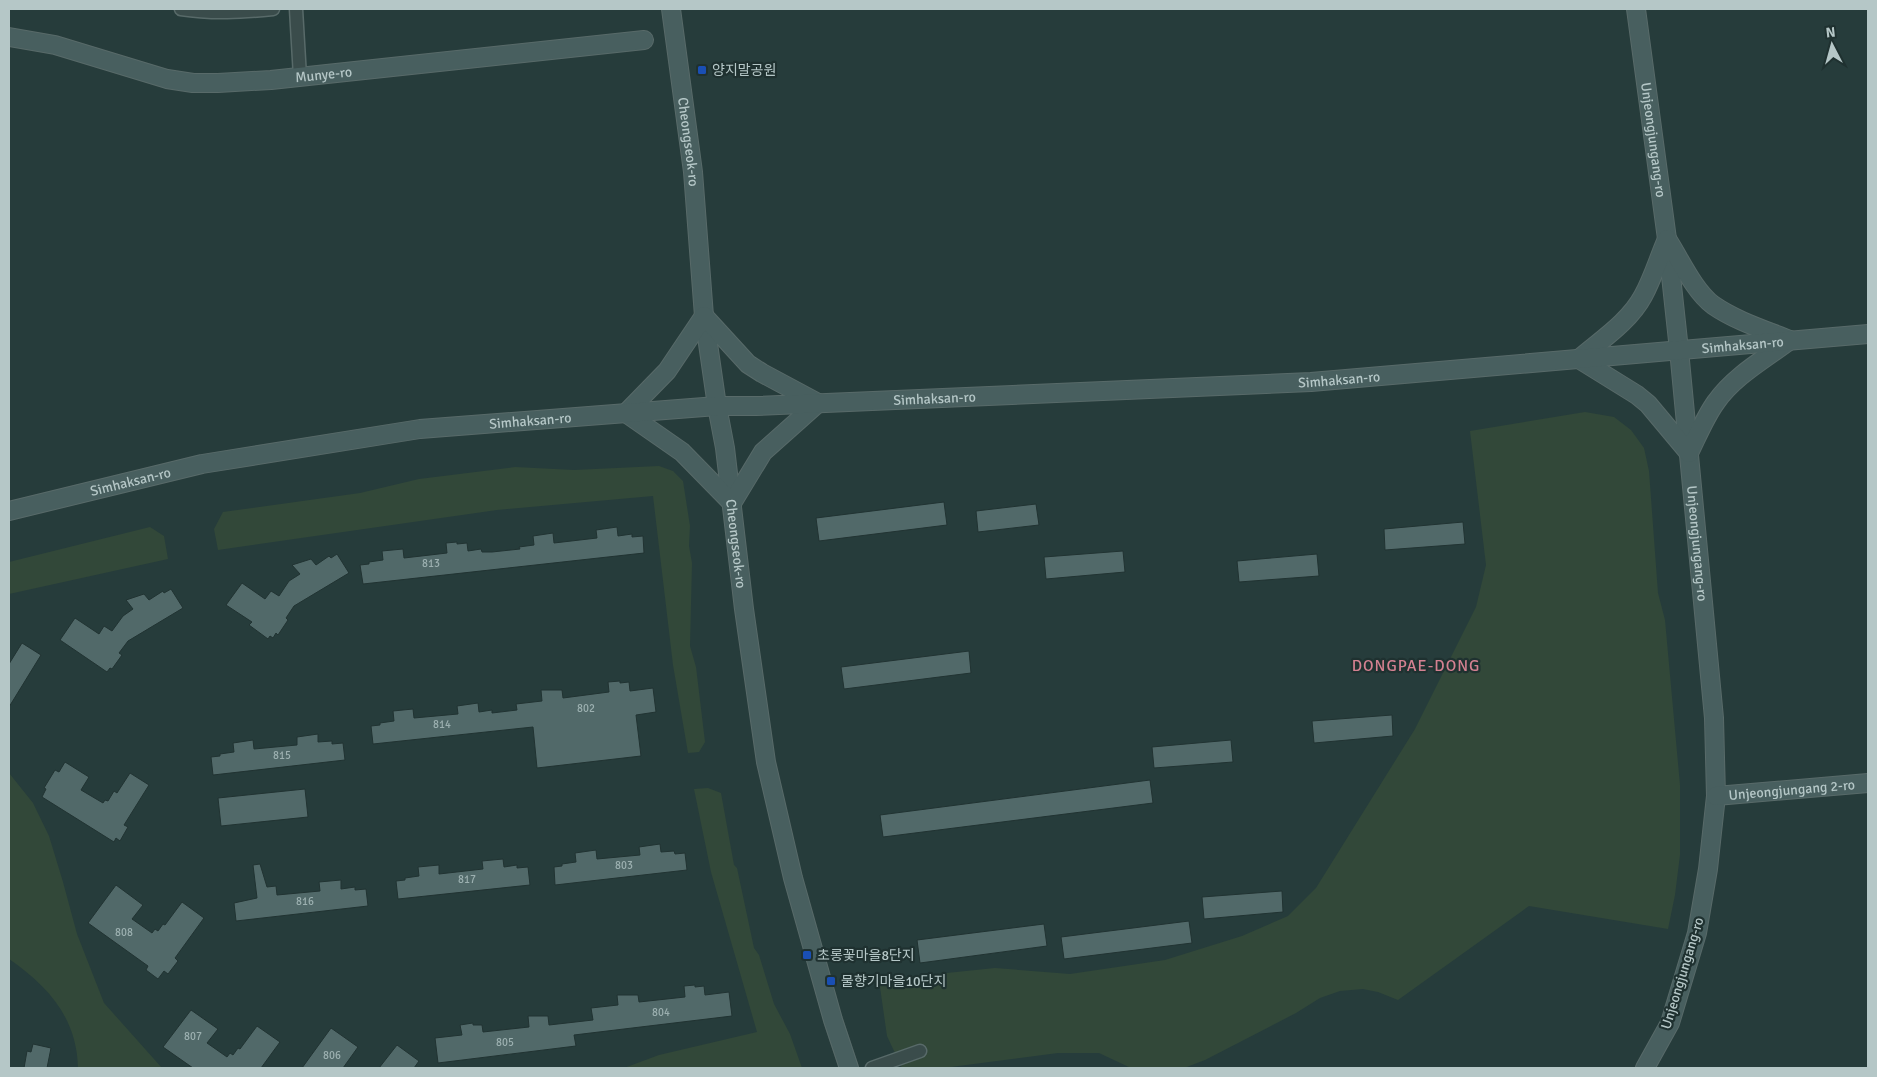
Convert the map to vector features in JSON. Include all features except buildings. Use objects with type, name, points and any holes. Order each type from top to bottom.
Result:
[{"type":"street","points":[[181,9],[209,13],[232,13],[273,9]]},
{"type":"street","points":[[296,9],[300,77]]},
{"type":"street","name":"Cheongseok-ro","points":[[670,9],[693,172],[704,316],[725,448],[744,609],[766,762],[793,878],[833,1020],[849,1068]]},
{"type":"street","name":"Unjeongjungang-ro","points":[[1636,9],[1667,238],[1679,350],[1714,718],[1716,796],[1708,869],[1697,934],[1670,1023],[1645,1068]]},
{"type":"street","name":"Munye-ro","points":[[9,38],[54,45],[167,79],[193,83],[227,83],[300,77],[644,40]]},
{"type":"street","points":[[1667,238],[1698,288],[1712,304],[1732,315],[1790,340]]},
{"type":"street","points":[[1667,238],[1643,297],[1633,311],[1579,359],[1642,399],[1659,416],[1689,453],[1715,403],[1724,392],[1736,380],[1790,340]]},
{"type":"street","points":[[704,316],[748,364],[818,403],[763,452],[732,503],[682,452],[626,413],[667,372],[704,316]]},
{"type":"street","points":[[1850,336],[1868,326]]},
{"type":"street","name":"Simhaksan-ro","points":[[9,511],[202,464],[420,429],[717,406],[1311,382],[1868,334]]},
{"type":"street","points":[[1850,336],[1868,342]]},
{"type":"street","name":"Unjeongjungang 2-ro","points":[[1716,796],[1868,783]]},
{"type":"street","points":[[877,1066],[920,1051]]},
{"type":"green space","points":[[1585,412],[1614,417],[1631,430],[1644,448],[1649,471],[1658,593],[1665,620],[1680,785],[1680,855],[1668,929],[1529,906],[1398,1000],[1378,992],[1363,989],[1340,991],[1320,998],[1296,1013],[1205,1060],[1184,1068],[1131,1068],[1099,1053],[1058,1053],[943,1068],[902,1068],[887,1036],[879,980],[995,968],[1070,974],[1165,960],[1242,936],[1288,916],[1316,888],[1415,729],[1476,607],[1486,565],[1470,431]]},
{"type":"green space","points":[[659,466],[673,471],[683,481],[690,526],[689,546],[692,563],[690,646],[696,667],[705,742],[699,752],[688,753],[673,665],[653,496],[497,510],[218,550],[214,529],[223,512],[360,493],[419,479],[515,467],[574,470]]},
{"type":"green space","points":[[150,527],[164,536],[168,559],[9,594],[9,562]]},
{"type":"green space","points":[[9,773],[33,803],[49,836],[77,934],[104,1003],[162,1068],[78,1068],[72,1034],[58,1005],[36,980],[9,959]]},
{"type":"green space","points":[[708,788],[721,793],[734,865],[737,868],[754,948],[759,955],[774,1004],[790,1034],[802,1068],[624,1068],[659,1055],[757,1032],[711,872],[694,789]]},
{"type":"place","name":"양지말공원","points":[[702,70]]},
{"type":"place","name":"초롱꽃마을8단지","points":[[807,955]]},
{"type":"place","name":"물향기마을10단지","points":[[831,981]]},
{"type":"district","name":"DONGPAE-DONG","points":[[1416,665]]}]
